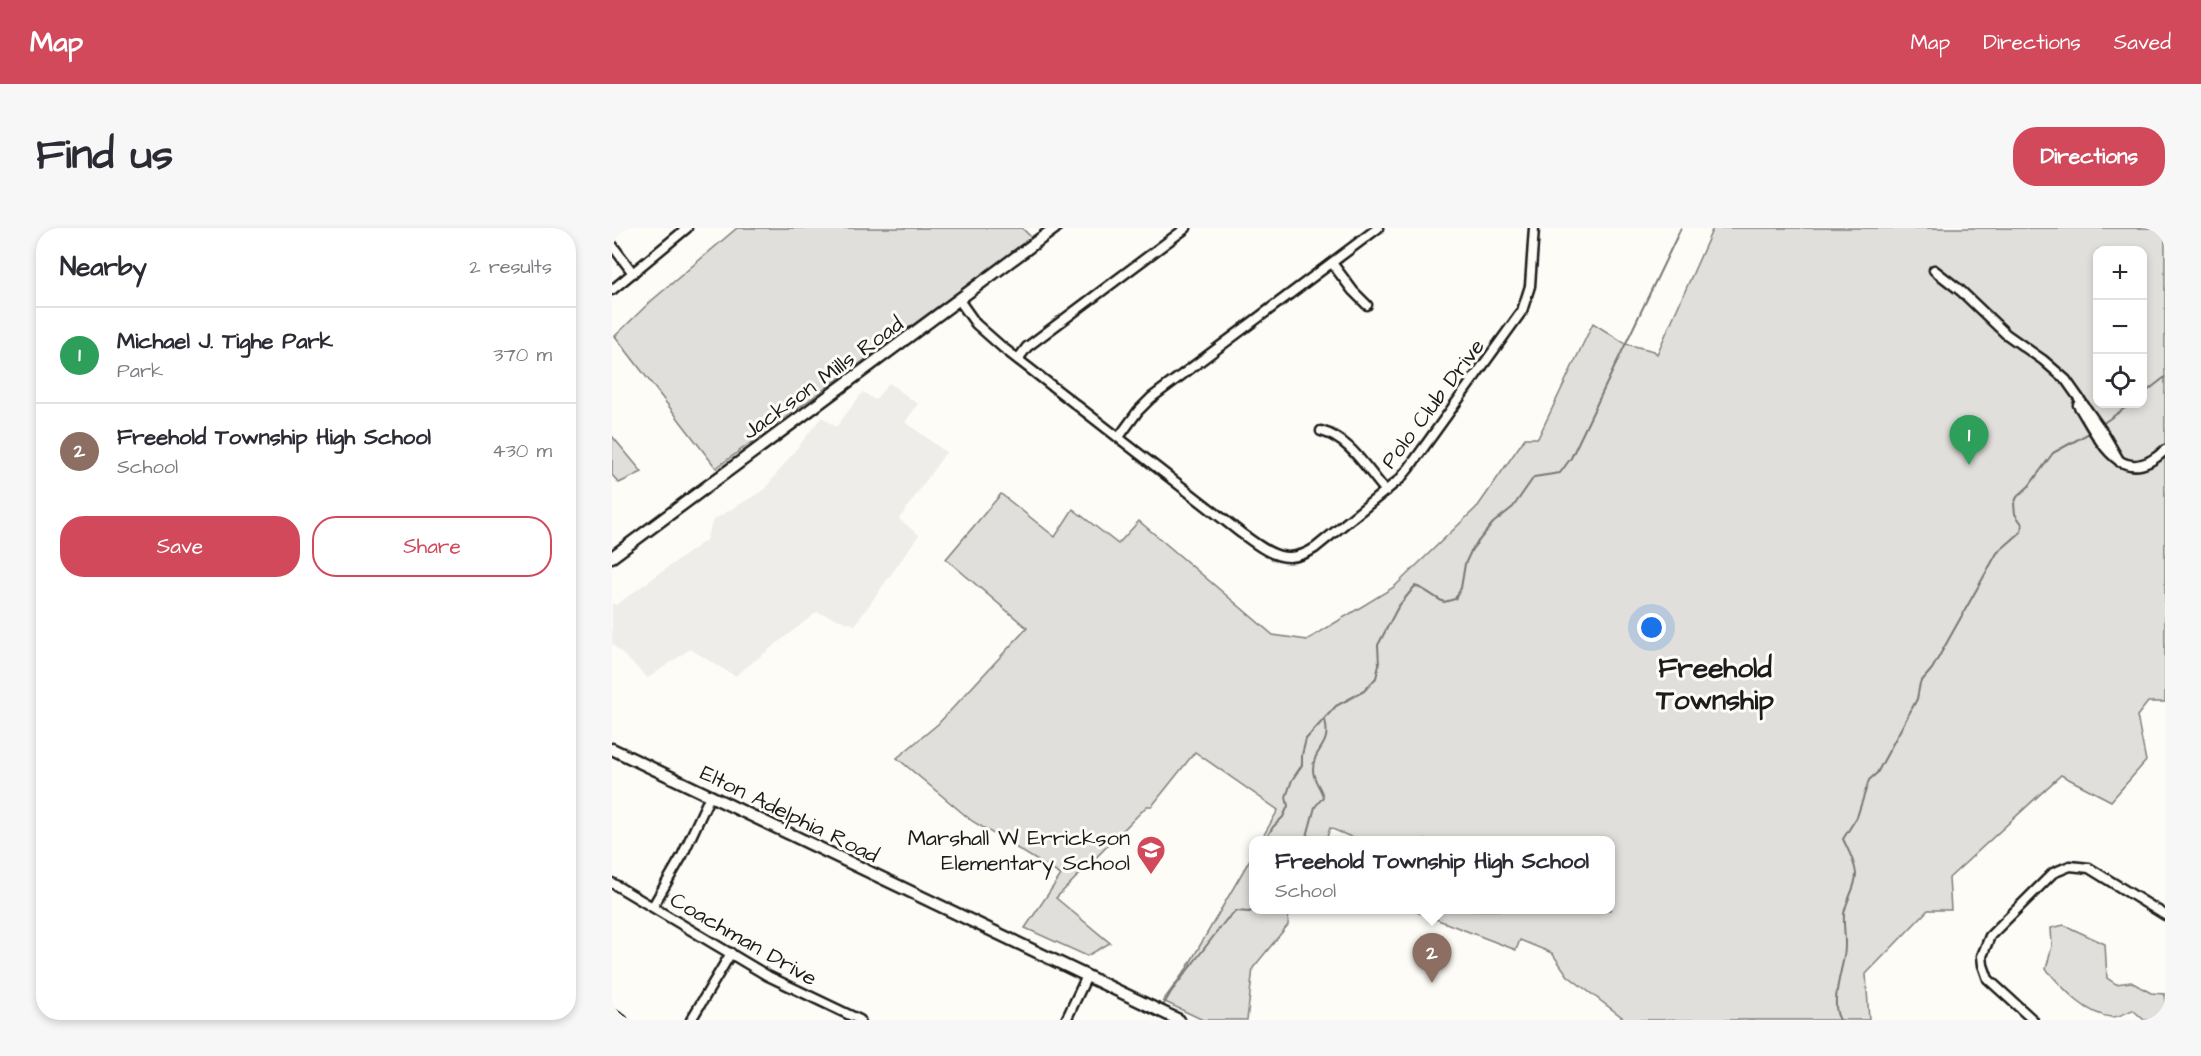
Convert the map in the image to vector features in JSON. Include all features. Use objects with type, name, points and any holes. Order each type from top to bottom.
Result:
[{"type":"main road","name":"Jackson Mills Road","points":[[612,557],[1055,228]]},
{"type":"main road","name":"Elton Adelphia Road","points":[[612,749],[1179,1020]]},
{"type":"street","points":[[612,290],[687,228]]},
{"type":"street","points":[[1018,359],[1027,347],[1186,228]]},
{"type":"street","points":[[1119,437],[1138,411],[1151,398],[1378,228]]},
{"type":"street","name":"Polo Club Drive","points":[[959,300],[984,332],[1240,533],[1277,556],[1296,556],[1310,551],[1386,491],[1409,468],[1522,311],[1530,286],[1534,228]]},
{"type":"street","points":[[612,246],[633,273]]},
{"type":"street","points":[[1332,263],[1367,305]]},
{"type":"street","points":[[1934,270],[1961,291],[2006,334],[2054,370],[2094,424],[2112,456],[2120,462],[2134,466],[2144,465],[2165,450]]},
{"type":"street","points":[[1321,431],[1335,435],[1346,443],[1386,491]]},
{"type":"street","points":[[653,906],[682,856],[710,796]]},
{"type":"street","points":[[2033,1020],[1988,979],[1982,956],[1990,936],[2053,873],[2070,866],[2089,868],[2165,915]]},
{"type":"street","name":"Coachman Drive","points":[[612,883],[786,985],[860,1020]]},
{"type":"street","points":[[691,1020],[731,954]]},
{"type":"street","points":[[1066,1020],[1087,976]]},
{"type":"street","points":[[612,1014],[622,1020]]},
{"type":"shaded area","points":[[737,228],[1022,228],[1032,238],[716,468],[615,336],[650,302]]},
{"type":"shaded area","points":[[1713,228],[2165,228],[2165,702],[2148,702],[2137,716],[2146,761],[2111,801],[2061,775],[1949,878],[1951,910],[1928,910],[1866,974],[1869,1020],[1626,1020],[1568,976],[1552,953],[1520,940],[1516,950],[1422,914],[1615,914],[1615,836],[1349,836],[1330,828],[1327,836],[1263,836],[1278,810],[1195,752],[1152,806],[1147,806],[1056,898],[1110,943],[1087,956],[1025,928],[1061,875],[972,821],[897,758],[938,724],[1027,628],[946,559],[1001,494],[1055,537],[1073,509],[1118,544],[1139,521],[1273,635],[1307,640],[1394,587],[1478,506],[1525,438],[1538,438],[1593,323],[1626,344],[1654,351],[1657,354]]},
{"type":"shaded area","points":[[889,383],[918,404],[905,422],[946,452],[899,519],[919,535],[855,625],[817,612],[735,676],[690,649],[648,678],[612,644],[612,603],[616,605],[706,540],[713,520],[764,490],[822,417],[836,427],[863,392],[875,400]]},
{"type":"shaded area","points":[[612,436],[642,472],[619,483],[612,475]]},
{"type":"shaded area","points":[[1249,861],[1249,914],[1289,914],[1288,925],[1253,968],[1247,1020],[1203,1020],[1163,1001],[1187,968]]},
{"type":"shaded area","points":[[2064,925],[2105,944],[2107,978],[2116,984],[2131,982],[2151,993],[2165,994],[2165,1020],[2144,1020],[2133,1010],[2113,1017],[2101,1015],[2083,1005],[2066,991],[2046,969],[2052,946],[2051,928]]},
{"type":"waterway","points":[[1267,836],[1283,817],[1288,806],[1286,797],[1292,780],[1302,765],[1306,739],[1336,706],[1364,691],[1376,678],[1379,665],[1378,645],[1398,607],[1415,586],[1444,602],[1455,599],[1461,588],[1465,564],[1472,549],[1493,523],[1513,507],[1534,477],[1560,473],[1571,458],[1681,228]]},
{"type":"waterway","points":[[2147,391],[2165,377]]},
{"type":"waterway","points":[[2102,424],[2125,408]]},
{"type":"waterway","points":[[1840,1020],[1837,1014],[1836,998],[1845,951],[1844,914],[1856,874],[1853,860],[1843,839],[1857,817],[1869,780],[1877,773],[1917,699],[1920,683],[1932,669],[1997,553],[2021,532],[2022,524],[2015,514],[2014,504],[2017,497],[2029,486],[2053,453],[2093,431]]},
{"type":"waterway","points":[[1307,836],[1315,807],[1323,797],[1313,770],[1316,756],[1326,736],[1325,720]]},
{"type":"waterway","points":[[1164,1004],[1226,920],[1236,911],[1249,912]]},
{"type":"place","name":"Michael J. Tighe Park","points":[[1969,465]]},
{"type":"place","name":"Marshall W Errickson Elementary School","points":[[1151,876]]},
{"type":"place","name":"Freehold Township High School","points":[[1432,983]]},
{"type":"district","name":"Freehold Township","points":[[1715,683]]}]
